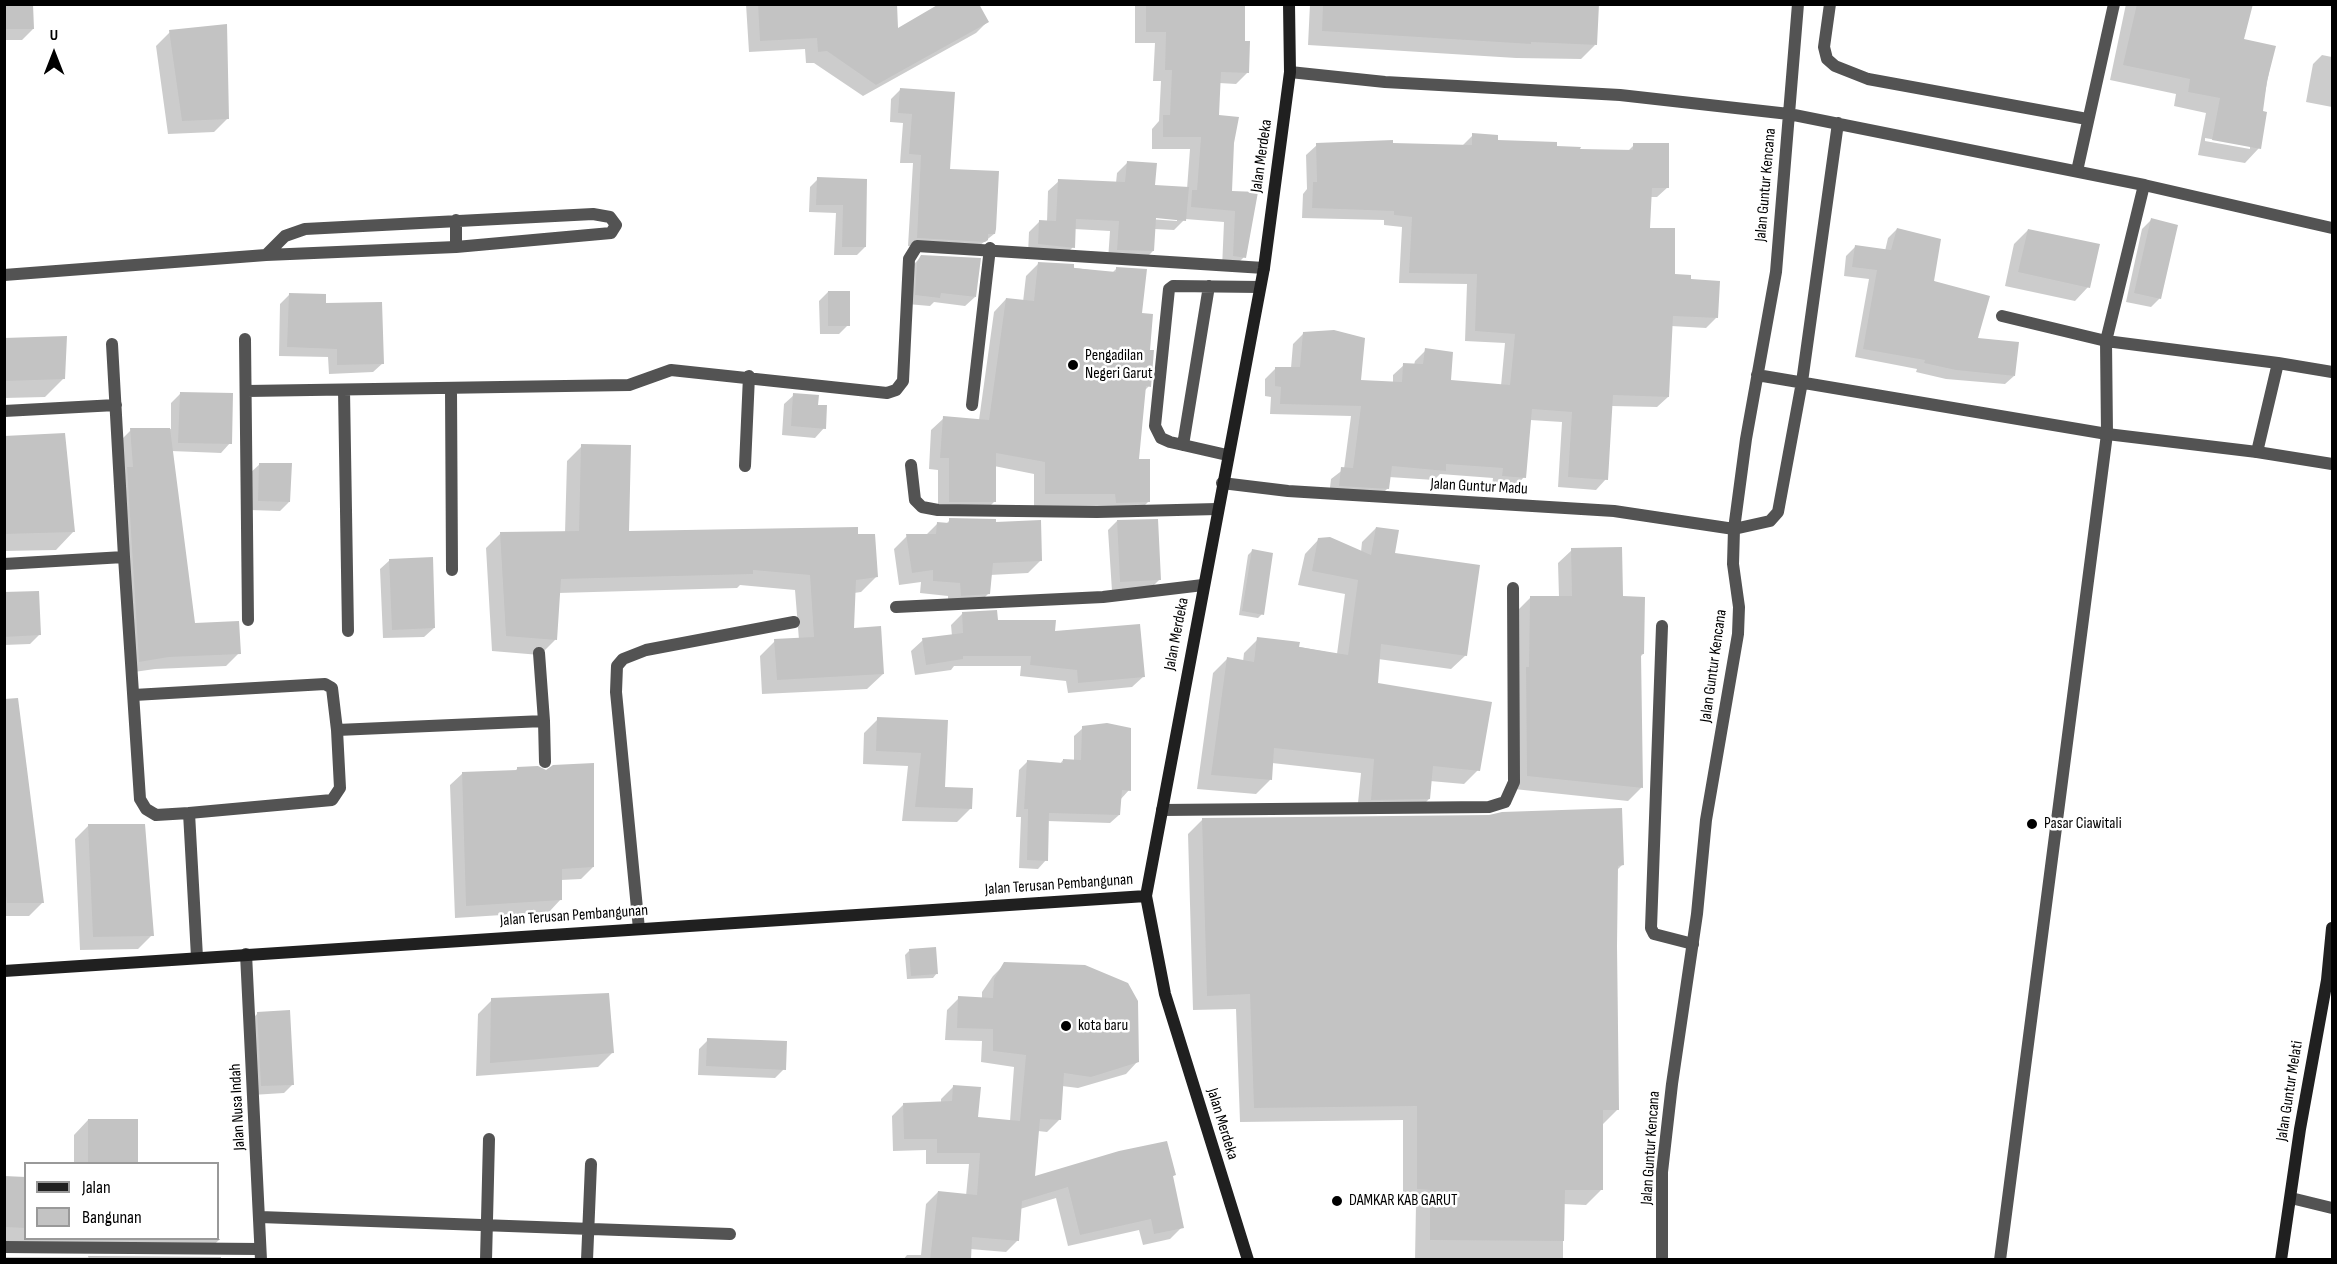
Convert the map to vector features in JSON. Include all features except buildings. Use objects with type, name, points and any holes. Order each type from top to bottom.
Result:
[{"type":"street","name":"Jalan Merdeka","points":[[1248,1260],[1165,994],[1146,896],[1227,455],[1264,268],[1290,72],[1289,4]]},
{"type":"street","name":"Jalan Guntur Kencana","points":[[1662,1260],[1662,1172],[1672,1084],[1693,944],[1706,820],[1738,634],[1739,607],[1733,564],[1734,529],[1757,375],[1776,272],[1798,4]]},
{"type":"street","points":[[1830,4],[1824,47],[1827,59],[1834,66],[1868,79],[2087,119]]},
{"type":"street","points":[[2077,171],[2114,4]]},
{"type":"street","points":[[1290,72],[1385,82],[1620,95],[1789,114],[2144,185],[2332,228]]},
{"type":"street","points":[[1734,529],[1770,521],[1778,512],[1802,382],[1838,123]]},
{"type":"street","points":[[2000,1260],[2108,434],[2106,341],[2144,185]]},
{"type":"street","points":[[4,275],[266,255],[456,247],[611,233],[616,225],[610,217],[593,214],[305,230],[285,236],[266,255]]},
{"type":"street","points":[[456,220],[456,247]]},
{"type":"street","points":[[247,391],[629,385],[671,370],[748,376],[887,393],[896,390],[903,381],[909,259],[913,249],[917,246],[990,248],[1264,268]]},
{"type":"street","points":[[972,405],[990,248]]},
{"type":"street","points":[[1227,455],[1161,438],[1155,426],[1169,289],[1173,286],[1260,287]]},
{"type":"street","points":[[1183,445],[1209,286]]},
{"type":"street","points":[[2002,316],[2106,341],[2332,372]]},
{"type":"street","points":[[245,339],[248,620]]},
{"type":"street","points":[[112,345],[140,799],[146,809],[156,815],[332,800],[340,788],[332,688],[326,684],[134,695]]},
{"type":"street","points":[[2257,452],[2278,363]]},
{"type":"street","points":[[1757,375],[2108,434],[2257,452],[2332,464]]},
{"type":"street","points":[[745,466],[748,376]]},
{"type":"street","points":[[451,389],[452,570]]},
{"type":"street","points":[[344,390],[348,631]]},
{"type":"street","points":[[4,411],[116,405]]},
{"type":"street","points":[[911,465],[915,500],[922,507],[938,510],[1097,512],[1217,509]]},
{"type":"street","name":"Jalan Guntur Madu","points":[[1222,483],[1288,491],[1614,511],[1734,529]]},
{"type":"street","points":[[4,564],[124,557]]},
{"type":"street","points":[[896,607],[1103,597],[1203,585]]},
{"type":"street","points":[[1162,810],[1488,807],[1505,802],[1514,782],[1513,588]]},
{"type":"street","points":[[639,928],[616,692],[617,666],[623,659],[645,650],[794,622]]},
{"type":"street","points":[[1662,626],[1650,928],[1654,934],[1693,944]]},
{"type":"street","points":[[539,653],[545,762]]},
{"type":"street","points":[[337,730],[544,721]]},
{"type":"street","points":[[189,813],[197,957]]},
{"type":"street","name":"Jalan Terusan Pembangunan","points":[[4,970],[1146,896]]},
{"type":"street","name":"Jalan Guntur Melati","points":[[2281,1260],[2327,980],[2332,928]]},
{"type":"street","name":"Jalan Nusa Indah","points":[[246,954],[261,1254]]},
{"type":"street","points":[[486,1260],[489,1139]]},
{"type":"street","points":[[587,1260],[591,1164]]},
{"type":"street","points":[[2290,1198],[2332,1208]]},
{"type":"street","points":[[260,1217],[487,1224],[589,1231],[730,1234]]},
{"type":"street","points":[[4,1248],[261,1254]]},
{"type":"place","name":"Pengadilan Negeri Garut","points":[[1073,365]]},
{"type":"place","name":"Pasar Ciawitali","points":[[2032,824]]},
{"type":"place","name":"kota baru","points":[[1066,1026]]},
{"type":"place","name":"DAMKAR KAB GARUT","points":[[1337,1201]]}]
